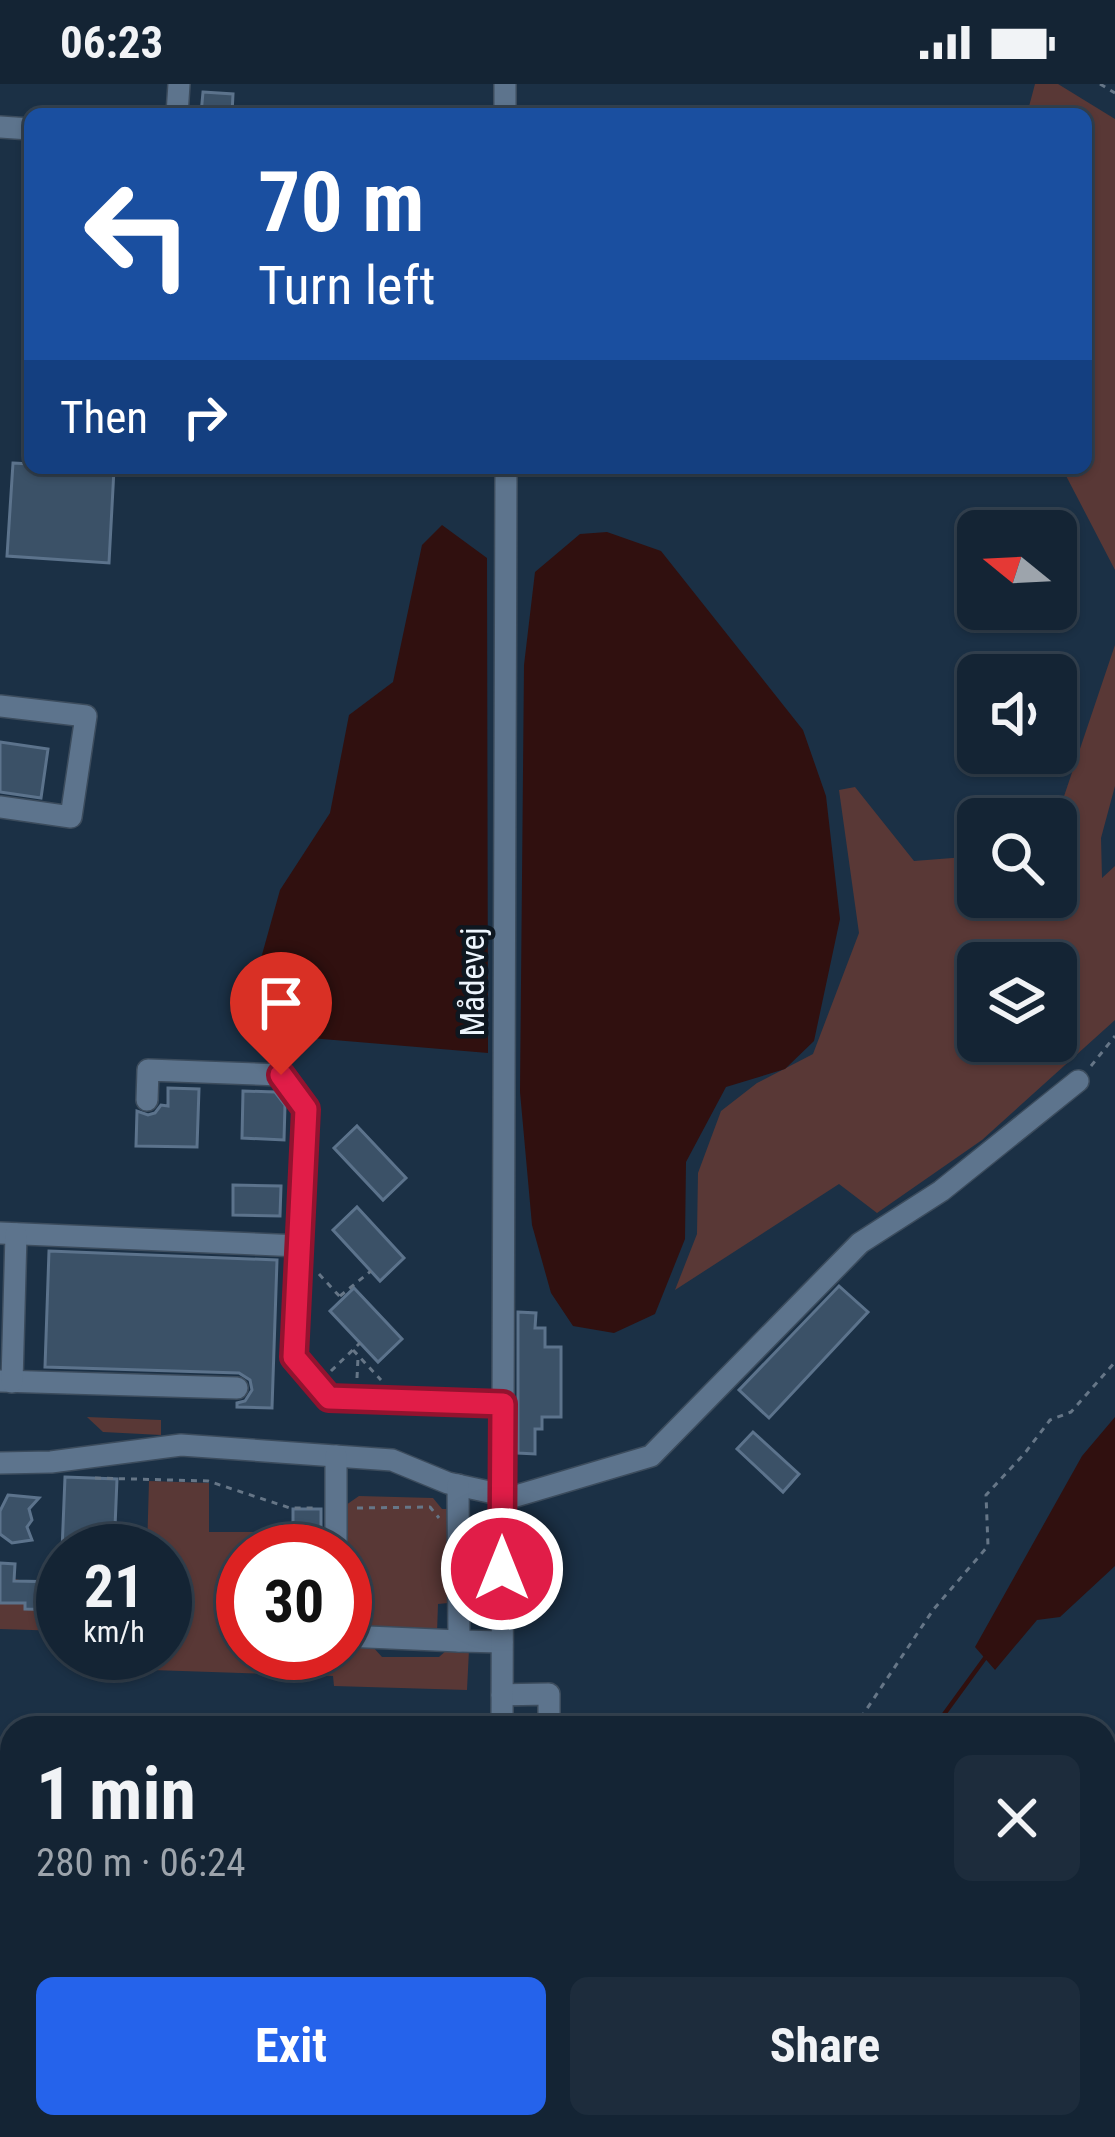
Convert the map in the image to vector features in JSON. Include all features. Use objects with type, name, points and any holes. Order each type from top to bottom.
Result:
[{"type":"street","name":"Mådevej","points":[[502,1716],[506,474]]},
{"type":"street","points":[[0,706],[86,716],[71,817],[0,808]]},
{"type":"street","points":[[147,1100],[148,1070],[281,1075],[306,1109],[294,1357],[329,1398],[503,1404]]},
{"type":"street","points":[[0,1463],[51,1462],[182,1445],[392,1460],[458,1485],[516,1496],[651,1456],[860,1243],[941,1191],[1078,1082]]},
{"type":"street","points":[[237,1388],[6,1382],[8,1233],[300,1249]]},
{"type":"street","points":[[336,1456],[336,1524]]},
{"type":"street","points":[[458,1485],[458,1641]]},
{"type":"street","points":[[372,1637],[502,1642]]},
{"type":"street","points":[[502,1695],[549,1694],[549,1716]]},
{"type":"path","points":[[1100,84],[1115,93]]},
{"type":"path","points":[[1078,1082],[1115,1036]]},
{"type":"path","points":[[300,1249],[341,1298],[371,1271]]},
{"type":"path","points":[[317,1384],[360,1343]]},
{"type":"path","points":[[353,1350],[399,1399]]},
{"type":"path","points":[[355,1398],[358,1356]]},
{"type":"path","points":[[862,1716],[933,1610],[988,1546],[986,1495],[1050,1420],[1071,1412],[1115,1362]]},
{"type":"path","points":[[95,1478],[208,1481],[290,1508],[430,1508],[438,1518],[448,1518]]},
{"type":"shaded area","points":[[1035,84],[1058,84],[1115,119],[1115,570],[1065,474],[1092,474],[1092,108],[1029,108]]},
{"type":"shaded area","points":[[442,525],[487,558],[488,1053],[263,1034],[245,1016],[280,890],[330,813],[349,715],[393,682],[422,545]]},
{"type":"shaded area","points":[[607,532],[661,551],[803,730],[826,796],[840,919],[814,1041],[785,1069],[726,1087],[686,1162],[685,1239],[655,1314],[614,1333],[573,1326],[551,1293],[532,1225],[520,1092],[524,665],[535,572],[580,534]]},
{"type":"shaded area","points":[[1115,645],[1115,786],[1101,838],[1102,878],[1115,866],[1115,1020],[1077,1054],[1077,942],[957,942],[957,1062],[1068,1062],[982,1140],[877,1213],[839,1184],[675,1290],[697,1234],[698,1173],[721,1111],[757,1083],[813,1054],[859,933],[839,790],[855,787],[914,861],[957,858],[957,918],[1077,918],[1077,798],[1063,798],[1072,774],[1077,774],[1077,758]]},
{"type":"shaded area","points":[[87,1417],[161,1420],[161,1435],[103,1432]]},
{"type":"shaded area","points":[[1115,1417],[1115,1566],[1060,1617],[1037,1620],[995,1670],[975,1647],[1082,1456]]},
{"type":"shaded area","points":[[149,1481],[209,1483],[209,1532],[216,1532],[216,1672],[192,1671],[192,1524],[148,1524]]},
{"type":"shaded area","points":[[359,1496],[433,1498],[448,1509],[448,1603],[438,1604],[437,1633],[372,1628],[372,1524],[346,1524],[346,1505]]},
{"type":"shaded area","points":[[14,1579],[26,1581],[26,1609],[36,1609],[36,1630],[0,1629],[0,1603],[14,1603]]},
{"type":"shaded area","points":[[372,1647],[382,1657],[439,1657],[448,1649],[469,1650],[467,1690],[334,1686],[333,1680],[372,1680]]},
{"type":"building","points":[[203,92],[233,94],[232,108],[202,108]]},
{"type":"building","points":[[13,463],[24,464],[24,474],[114,474],[109,563],[7,556]]},
{"type":"building","points":[[0,742],[48,749],[41,798],[0,792]]},
{"type":"building","points":[[168,1088],[199,1089],[197,1147],[136,1146],[137,1111],[148,1115],[161,1105],[168,1106]]},
{"type":"building","points":[[243,1091],[275,1092],[285,1105],[284,1140],[242,1138]]},
{"type":"building","points":[[357,1126],[406,1178],[383,1200],[334,1148]]},
{"type":"building","points":[[233,1185],[281,1186],[280,1216],[233,1215]]},
{"type":"building","points":[[357,1207],[404,1258],[380,1281],[333,1230]]},
{"type":"building","points":[[49,1251],[277,1260],[272,1408],[237,1407],[252,1390],[250,1380],[239,1373],[45,1367]]},
{"type":"building","points":[[839,1286],[868,1312],[769,1418],[739,1390]]},
{"type":"building","points":[[354,1288],[402,1339],[378,1362],[330,1311]]},
{"type":"building","points":[[518,1312],[536,1313],[535,1328],[545,1328],[545,1347],[561,1347],[561,1417],[542,1417],[542,1429],[535,1429],[535,1454],[518,1453]]},
{"type":"building","points":[[753,1432],[799,1474],[783,1492],[737,1449]]},
{"type":"building","points":[[65,1477],[117,1479],[115,1524],[63,1524]]},
{"type":"building","points":[[8,1495],[39,1498],[29,1509],[32,1520],[27,1527],[32,1540],[12,1543],[0,1534],[0,1511]]},
{"type":"building","points":[[293,1509],[321,1509],[321,1524],[293,1524]]},
{"type":"building","points":[[0,1563],[15,1564],[14,1581],[36,1581],[36,1609],[25,1609],[25,1603],[0,1603]]},
{"type":"waterway","points":[[943,1716],[985,1658]]},
{"type":"route","points":[[281,1075],[306,1109],[294,1357],[329,1398],[503,1404],[502,1569]]}]
